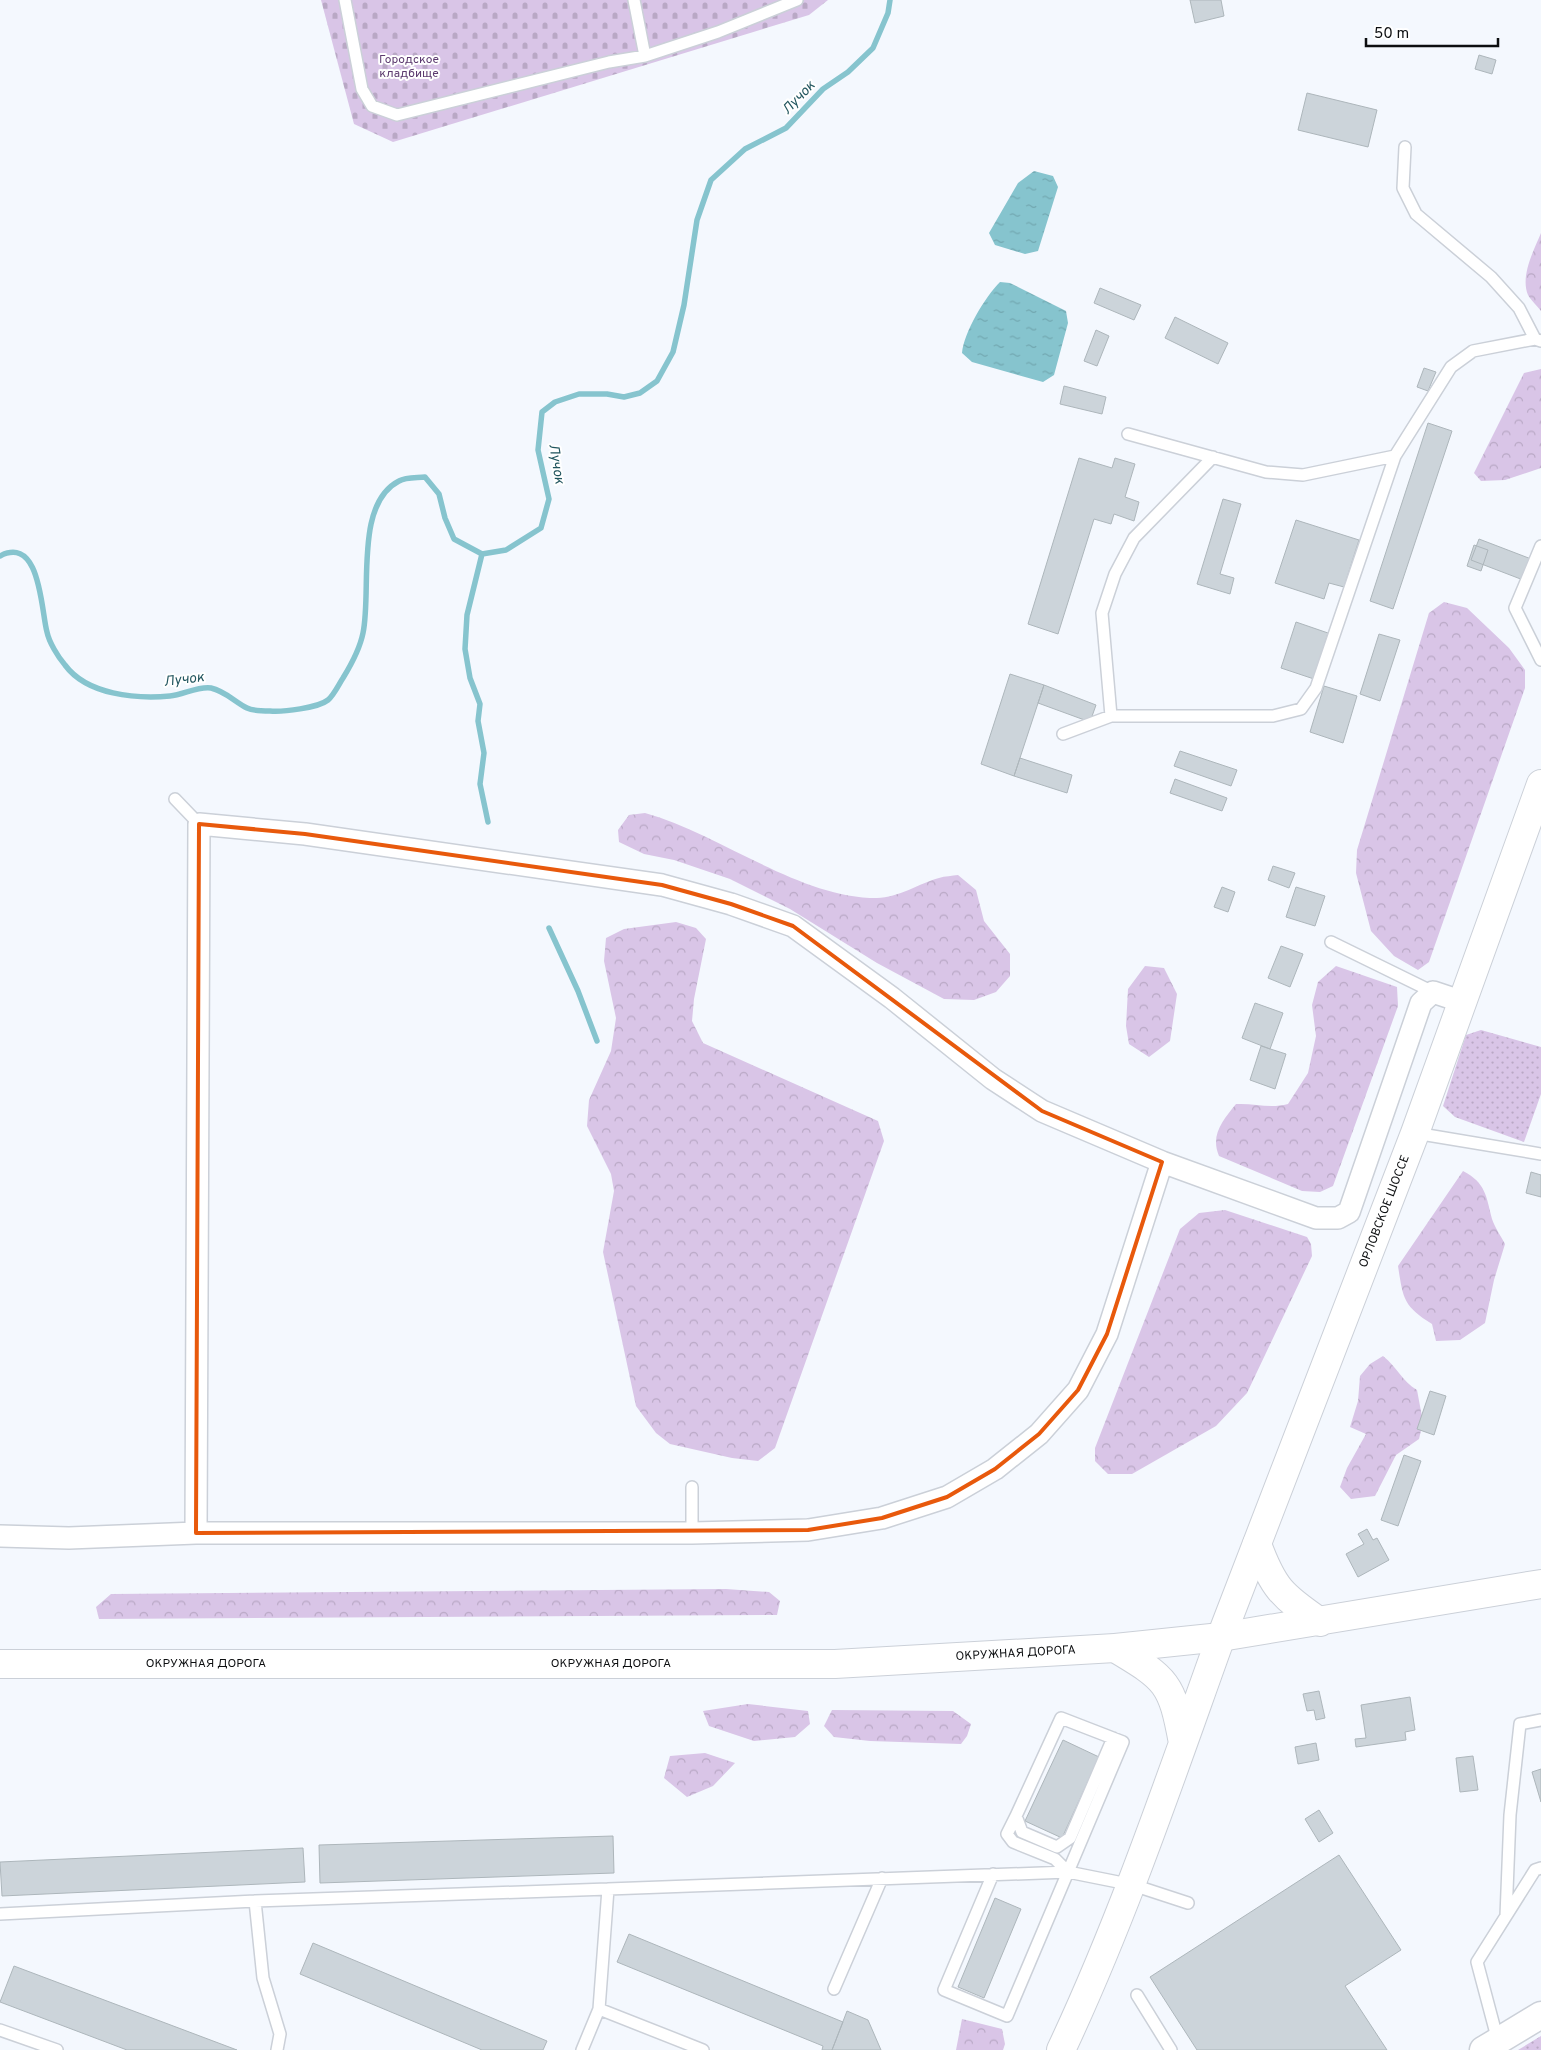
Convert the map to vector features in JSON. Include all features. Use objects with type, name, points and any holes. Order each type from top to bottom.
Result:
[{"type":"main road","name":"ОРЛОВСКОЕ ШОССЕ","points":[[1061,2050],[1088,1993],[1132,1885],[1221,1638],[1415,1133],[1541,784]]},
{"type":"main road","points":[[1257,1544],[1267,1573],[1286,1598],[1320,1622]]},
{"type":"main road","name":"ОКРУЖНАЯ ДОРОГА","points":[[0,1664],[835,1664],[1115,1648],[1221,1638],[1541,1584]]},
{"type":"main road","points":[[1115,1648],[1148,1668],[1168,1686],[1177,1710],[1183,1743]]},
{"type":"street","points":[[196,1534],[199,824],[304,834],[662,885],[732,904],[793,926],[892,998],[994,1079],[1042,1111],[1162,1162],[1316,1218],[1338,1218],[1348,1212],[1421,1003],[1433,992],[1463,1002]]},
{"type":"street","points":[[0,1536],[69,1538],[196,1534],[692,1533],[808,1530],[882,1518],[947,1497],[995,1469],[1039,1434],[1078,1390],[1103,1342],[1162,1162]]},
{"type":"street","points":[[1490,2045],[1541,2015]]},
{"type":"lane","points":[[345,0],[362,89],[372,106],[397,115],[609,62],[645,56],[718,32],[797,0]]},
{"type":"lane","points":[[634,0],[645,56]]},
{"type":"lane","points":[[1063,734],[1111,716],[1273,716],[1301,709],[1316,688],[1395,456],[1451,367],[1473,351],[1538,340],[1519,308],[1492,278],[1416,214],[1403,188],[1405,147]]},
{"type":"lane","points":[[1128,434],[1266,472],[1303,475],[1395,456]]},
{"type":"lane","points":[[1111,716],[1102,613],[1115,574],[1134,538],[1213,457]]},
{"type":"lane","points":[[1541,546],[1515,608],[1541,660]]},
{"type":"lane","points":[[175,799],[199,824]]},
{"type":"lane","points":[[1331,942],[1433,992]]},
{"type":"lane","points":[[1415,1133],[1541,1154]]},
{"type":"lane","points":[[692,1487],[692,1533]]},
{"type":"lane","points":[[994,1874],[944,1990],[1006,2016],[1068,1872],[1123,1742],[1060,1718],[1007,1834],[1012,1842],[1055,1859],[1068,1872]]},
{"type":"lane","points":[[1506,1916],[1510,1815],[1520,1724],[1541,1720]]},
{"type":"lane","points":[[1016,1816],[1022,1832],[1048,1843],[1057,1846],[1070,1838],[1113,1738]]},
{"type":"lane","points":[[1490,2045],[1477,1962],[1536,1870],[1541,1868]]},
{"type":"lane","points":[[0,1914],[255,1901],[1068,1872],[1132,1885],[1188,1903]]},
{"type":"lane","points":[[834,1989],[882,1878]]},
{"type":"lane","points":[[582,2050],[599,2009],[608,1889]]},
{"type":"lane","points":[[255,1901],[263,1978],[280,2034],[277,2050]]},
{"type":"lane","points":[[1137,1995],[1171,2050]]},
{"type":"lane","points":[[599,2009],[703,2050]]},
{"type":"lane","points":[[0,2030],[57,2050]]},
{"type":"highlighted area","points":[[199,824],[305,834],[662,885],[731,904],[793,926],[1042,1111],[1162,1162],[1107,1334],[1078,1390],[1039,1434],[995,1469],[947,1497],[882,1518],[808,1530],[196,1533]]},
{"type":"green space","name":"Городское кладбище","points":[[321,0],[828,0],[809,15],[393,142],[354,124]]},
{"type":"green space","points":[[1541,233],[1541,311],[1528,295],[1526,280],[1529,263]]},
{"type":"green space","points":[[1541,369],[1541,468],[1505,480],[1481,481],[1474,473],[1524,373]]},
{"type":"green space","points":[[1444,602],[1467,608],[1509,648],[1525,670],[1525,688],[1429,962],[1418,970],[1394,956],[1371,931],[1356,873],[1357,850],[1429,613]]},
{"type":"green space","points":[[645,813],[702,835],[789,877],[818,888],[848,895],[877,898],[893,896],[939,878],[958,875],[976,890],[984,921],[1010,954],[1010,976],[996,992],[974,1000],[944,999],[877,963],[790,909],[730,879],[674,860],[644,854],[619,842],[618,830],[629,815]]},
{"type":"green space","points":[[676,922],[696,928],[706,939],[694,999],[692,1021],[703,1043],[878,1121],[884,1141],[775,1448],[758,1461],[732,1458],[670,1444],[656,1433],[636,1406],[603,1252],[614,1191],[611,1174],[587,1126],[589,1100],[611,1051],[616,1018],[604,961],[606,938],[624,929]]},
{"type":"green space","points":[[1145,966],[1164,968],[1177,994],[1170,1041],[1149,1057],[1129,1044],[1126,1026],[1128,989]]},
{"type":"green space","points":[[1336,966],[1397,987],[1398,1006],[1333,1186],[1320,1192],[1302,1191],[1219,1156],[1216,1141],[1219,1128],[1236,1104],[1275,1106],[1288,1104],[1308,1073],[1316,1036],[1312,1005],[1318,982]]},
{"type":"green space","points":[[1481,1030],[1541,1047],[1541,1094],[1524,1142],[1455,1117],[1443,1106],[1466,1035]]},
{"type":"green space","points":[[1463,1171],[1481,1185],[1493,1222],[1505,1244],[1494,1280],[1485,1323],[1460,1340],[1436,1341],[1432,1324],[1415,1312],[1406,1300],[1401,1286],[1398,1266]]},
{"type":"green space","points":[[1225,1210],[1307,1237],[1311,1244],[1312,1256],[1247,1393],[1216,1426],[1132,1474],[1108,1474],[1095,1461],[1095,1448],[1180,1229],[1199,1213]]},
{"type":"green space","points":[[1383,1356],[1417,1390],[1423,1422],[1419,1439],[1396,1455],[1375,1496],[1351,1499],[1340,1487],[1347,1468],[1366,1434],[1350,1427],[1358,1401],[1360,1376],[1370,1364]]},
{"type":"green space","points":[[726,1589],[769,1592],[780,1601],[777,1615],[99,1619],[96,1607],[111,1594]]},
{"type":"green space","points":[[748,1704],[808,1711],[810,1724],[795,1737],[754,1741],[709,1726],[703,1711]]},
{"type":"green space","points":[[832,1710],[953,1711],[971,1724],[967,1736],[961,1744],[870,1741],[834,1737],[824,1726]]},
{"type":"green space","points":[[705,1753],[735,1763],[713,1786],[687,1797],[664,1778],[670,1756]]},
{"type":"green space","points":[[962,2019],[1002,2029],[1005,2044],[1003,2050],[956,2050]]},
{"type":"green space","points":[[1541,2036],[1541,2050],[1518,2050]]},
{"type":"water","points":[[1034,171],[1053,176],[1058,187],[1038,251],[1025,254],[995,245],[989,233],[1018,183]]},
{"type":"water","points":[[1000,282],[1010,283],[1066,311],[1068,323],[1054,375],[1043,382],[972,362],[962,353],[967,335],[976,315]]},
{"type":"building","points":[[1190,0],[1221,0],[1224,16],[1195,23]]},
{"type":"building","points":[[1479,55],[1496,60],[1492,74],[1475,69]]},
{"type":"building","points":[[1307,93],[1377,110],[1368,147],[1298,130]]},
{"type":"building","points":[[1100,288],[1141,305],[1134,320],[1094,303]]},
{"type":"building","points":[[1175,317],[1228,343],[1218,364],[1165,338]]},
{"type":"building","points":[[1096,330],[1109,336],[1097,366],[1084,361]]},
{"type":"building","points":[[1424,368],[1436,372],[1428,391],[1417,387]]},
{"type":"building","points":[[1064,386],[1106,397],[1102,414],[1060,404]]},
{"type":"building","points":[[1428,423],[1452,431],[1393,609],[1370,601]]},
{"type":"building","points":[[1079,458],[1112,468],[1115,458],[1135,464],[1125,497],[1139,502],[1134,521],[1114,514],[1111,524],[1094,519],[1058,634],[1028,624]]},
{"type":"building","points":[[1223,499],[1241,504],[1220,574],[1234,578],[1230,594],[1197,584]]},
{"type":"building","points":[[1296,520],[1359,540],[1344,587],[1329,583],[1324,599],[1275,583]]},
{"type":"building","points":[[1479,539],[1539,562],[1531,583],[1471,560]]},
{"type":"building","points":[[1474,545],[1488,550],[1481,571],[1467,566]]},
{"type":"building","points":[[1296,622],[1328,633],[1314,679],[1281,668]]},
{"type":"building","points":[[1379,634],[1400,640],[1380,701],[1360,694]]},
{"type":"building","points":[[1010,674],[1044,685],[1014,776],[981,764]]},
{"type":"building","points":[[1044,685],[1096,705],[1090,722],[1038,703]]},
{"type":"building","points":[[1324,686],[1357,696],[1343,743],[1310,732]]},
{"type":"building","points":[[1180,751],[1237,770],[1231,786],[1174,766]]},
{"type":"building","points":[[1020,758],[1072,775],[1067,793],[1014,776]]},
{"type":"building","points":[[1175,779],[1227,798],[1222,811],[1170,793]]},
{"type":"building","points":[[1273,866],[1295,873],[1289,888],[1268,880]]},
{"type":"building","points":[[1222,887],[1235,892],[1228,912],[1214,907]]},
{"type":"building","points":[[1296,887],[1325,896],[1315,926],[1286,917]]},
{"type":"building","points":[[1281,946],[1303,954],[1290,987],[1268,978]]},
{"type":"building","points":[[1255,1003],[1283,1013],[1270,1049],[1242,1038]]},
{"type":"building","points":[[1261,1046],[1286,1054],[1275,1089],[1250,1080]]},
{"type":"building","points":[[1531,1172],[1541,1175],[1541,1197],[1526,1193]]},
{"type":"building","points":[[1430,1391],[1446,1396],[1434,1435],[1417,1429]]},
{"type":"building","points":[[1404,1455],[1421,1461],[1398,1526],[1381,1520]]},
{"type":"building","points":[[1367,1529],[1373,1540],[1377,1538],[1389,1560],[1358,1577],[1346,1554],[1364,1544],[1358,1534]]},
{"type":"building","points":[[1319,1691],[1325,1718],[1316,1720],[1314,1710],[1307,1711],[1303,1694]]},
{"type":"building","points":[[1410,1697],[1415,1730],[1405,1732],[1406,1740],[1356,1747],[1355,1739],[1366,1738],[1361,1705]]},
{"type":"building","points":[[1063,1740],[1099,1757],[1062,1838],[1025,1821]]},
{"type":"building","points":[[1316,1743],[1319,1760],[1298,1764],[1295,1747]]},
{"type":"building","points":[[1473,1756],[1478,1790],[1460,1792],[1456,1758]]},
{"type":"building","points":[[1541,1769],[1541,1802],[1532,1772]]},
{"type":"building","points":[[1319,1810],[1333,1833],[1319,1842],[1305,1819]]},
{"type":"building","points":[[613,1836],[614,1873],[320,1883],[319,1845]]},
{"type":"building","points":[[303,1848],[305,1882],[2,1896],[0,1862]]},
{"type":"building","points":[[1339,1855],[1401,1950],[1345,1986],[1387,2050],[1197,2050],[1150,1977]]},
{"type":"building","points":[[995,1898],[1021,1909],[984,1998],[958,1987]]},
{"type":"building","points":[[629,1934],[843,2022],[832,2050],[822,2050],[823,2046],[617,1962]]},
{"type":"building","points":[[313,1943],[547,2041],[543,2050],[482,2050],[300,1974]]},
{"type":"building","points":[[14,1966],[237,2050],[127,2050],[0,2002]]},
{"type":"building","points":[[847,2011],[868,2020],[881,2050],[832,2050]]},
{"type":"waterway","name":"Лучок","points":[[0,556],[14,552],[24,556],[31,565],[37,578],[48,636],[54,649],[62,662],[74,675],[99,689],[113,693],[157,697],[175,695],[201,688],[211,688],[216,689],[247,708],[261,711],[300,709],[328,700],[349,668],[362,639],[370,528],[376,509],[385,492],[399,481],[408,478],[425,477],[439,494],[445,518],[454,539],[482,554],[506,550],[541,528],[549,499],[538,450],[542,412],[555,402],[579,394],[607,394],[624,397],[640,393],[657,381],[673,352],[684,305],[697,220],[711,180],[745,149],[786,128],[823,89],[848,72],[873,48],[888,13],[890,0]]},
{"type":"waterway","points":[[482,554],[467,615],[465,649],[470,678],[480,704],[478,721],[484,753],[480,784],[488,822]]},
{"type":"waterway","points":[[549,928],[578,991],[597,1041]]}]
